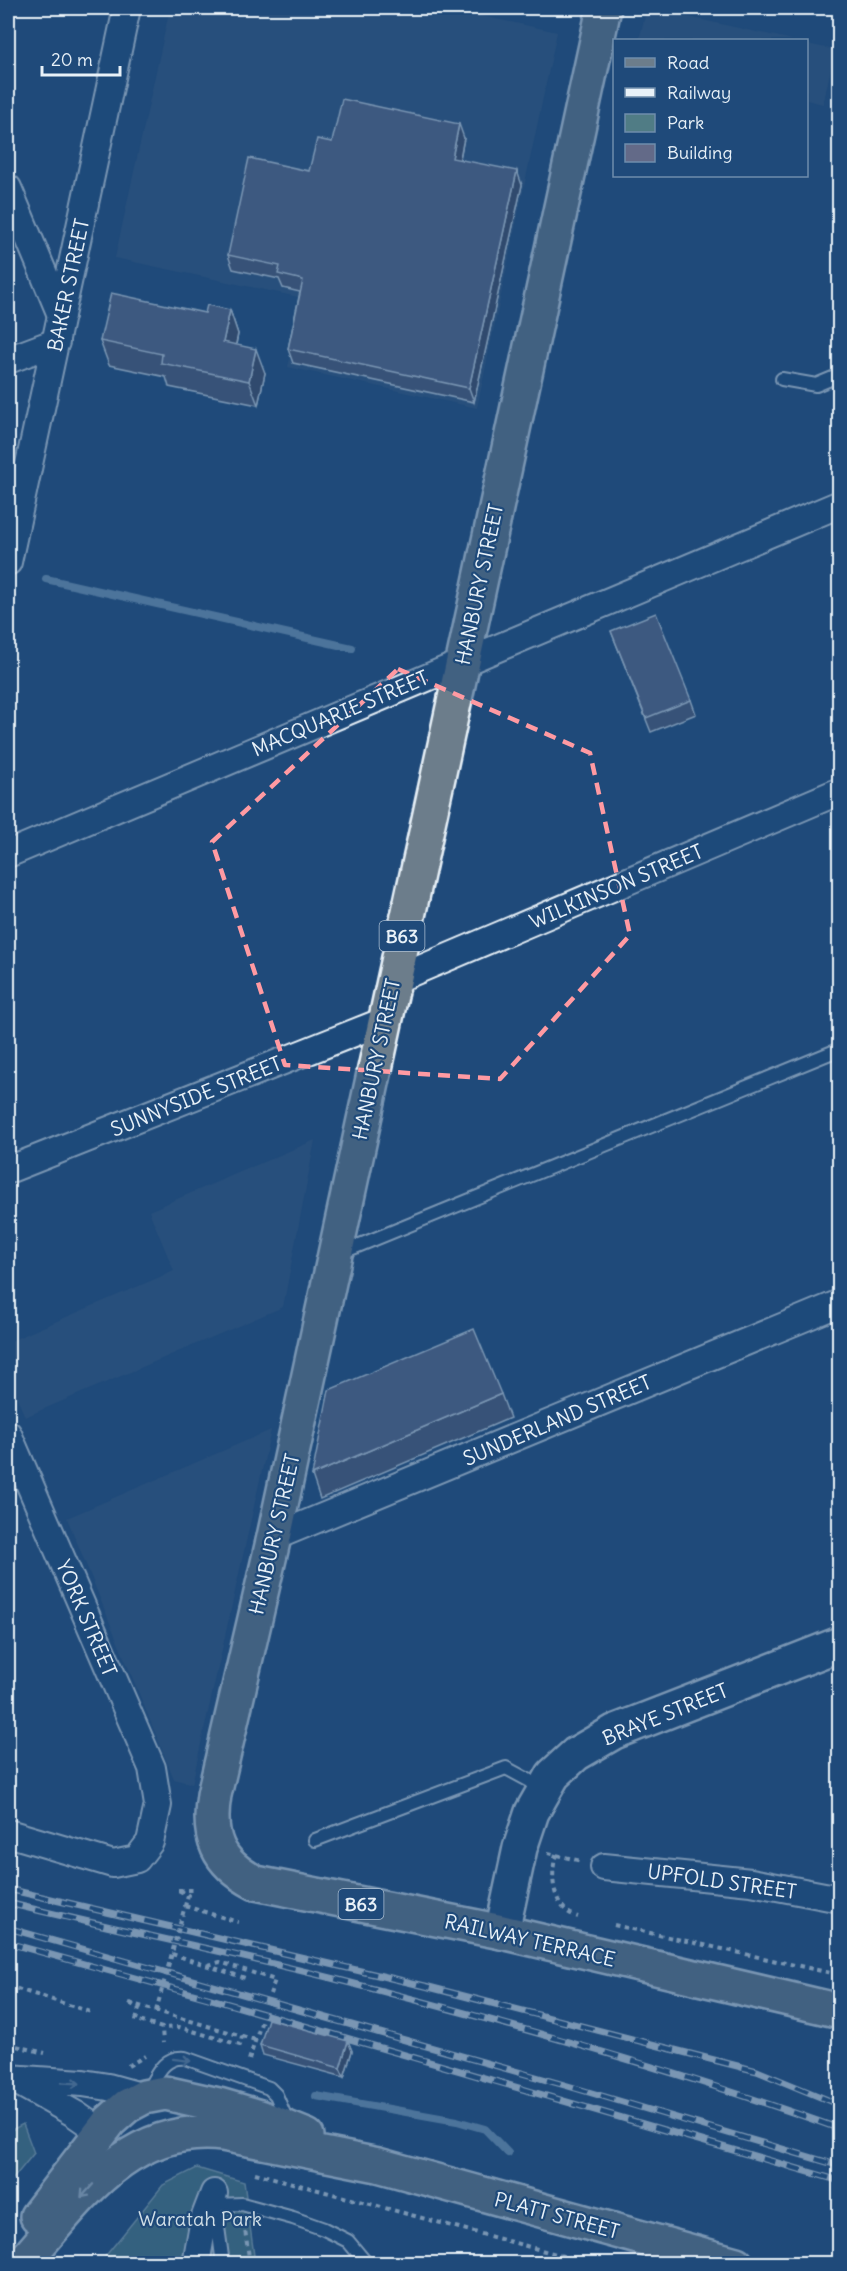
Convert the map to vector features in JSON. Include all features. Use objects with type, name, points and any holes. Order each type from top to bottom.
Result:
[{"type":"main road","name":"HANBURY STREET","points":[[226,1861],[212,1830],[212,1809],[274,1537],[392,981],[604,8]]},
{"type":"main road","name":"RAILWAY TERRACE","points":[[226,1861],[244,1876],[269,1886],[502,1932],[840,2011]]},
{"type":"main road","points":[[8,2252],[100,2132],[119,2113],[144,2097],[159,2093],[171,2094],[226,2126]]},
{"type":"main road","name":"PLATT STREET","points":[[226,2126],[261,2117],[378,2165]]},
{"type":"main road","points":[[100,2132],[107,2135],[118,2135],[162,2121],[226,2126]]},
{"type":"main road","points":[[21,2264],[100,2177],[121,2159],[153,2142],[177,2134],[226,2126]]},
{"type":"main road","name":"PLATT STREET","points":[[226,2126],[378,2165],[736,2264]]},
{"type":"street","name":"BAKER STREET","points":[[8,562],[127,8]]},
{"type":"street","points":[[8,188],[61,315]]},
{"type":"street","points":[[8,360],[56,342]]},
{"type":"street","name":"MACQUARIE STREET","points":[[8,854],[462,661],[840,504]]},
{"type":"street","name":"WILKINSON STREET","points":[[392,981],[840,791]]},
{"type":"street","name":"SUNNYSIDE STREET","points":[[8,1170],[384,1021]]},
{"type":"street","name":"SUNDERLAND STREET","points":[[274,1537],[840,1303]]},
{"type":"street","name":"YORK STREET","points":[[8,1434],[152,1768],[158,1805],[150,1842],[136,1859],[114,1864],[8,1833]]},
{"type":"street","name":"BRAYE STREET","points":[[502,1932],[520,1848],[532,1812],[553,1775],[576,1754],[614,1732],[840,1644]]},
{"type":"street","name":"UPFOLD STREET","points":[[604,1867],[751,1882],[840,1899]]},
{"type":"street","points":[[10,2078],[83,2083],[144,2097]]},
{"type":"street","points":[[10,2078],[75,2114],[100,2132]]},
{"type":"street","points":[[196,2264],[204,2219],[214,2193]]},
{"type":"lane","points":[[782,379],[816,385],[840,375]]},
{"type":"lane","points":[[335,1255],[840,1049]]},
{"type":"lane","points":[[315,1840],[506,1768],[544,1789]]},
{"type":"lane","points":[[144,2097],[164,2064],[174,2058],[186,2058],[269,2088],[279,2100],[292,2130]]},
{"type":"lane","points":[[223,2264],[215,2205],[242,2204],[293,2218],[338,2235],[358,2251],[367,2264]]},
{"type":"path","points":[[556,1854],[552,1875],[555,1891],[563,1909],[580,1918]]},
{"type":"path","points":[[156,2011],[188,1895],[178,1890],[192,1890]]},
{"type":"path","points":[[185,1906],[238,1922]]},
{"type":"path","points":[[603,1923],[840,1975]]},
{"type":"path","points":[[172,1954],[248,1979]]},
{"type":"path","points":[[208,1965],[220,1962],[275,1980],[270,1994]]},
{"type":"path","points":[[8,1986],[91,2012]]},
{"type":"path","points":[[242,2036],[240,2045],[179,2027],[162,2028],[136,2020],[139,2009],[129,2003],[256,2040]]},
{"type":"path","points":[[252,2054],[262,2020]]},
{"type":"path","points":[[162,2028],[164,2044]]},
{"type":"path","points":[[156,2047],[169,2042]]},
{"type":"path","points":[[8,2044],[51,2054]]},
{"type":"path","points":[[123,2067],[136,2063],[150,2052]]},
{"type":"path","points":[[252,2172],[593,2264]]},
{"type":"path","points":[[242,2204],[250,2264]]},
{"type":"highlighted area","points":[[398,669],[590,753],[630,935],[500,1079],[285,1065],[212,842]]},
{"type":"shaded area","points":[[170,8],[444,8],[557,32],[477,408],[288,367],[303,298],[115,258]]},
{"type":"shaded area","points":[[648,8],[788,39],[639,39]]},
{"type":"shaded area","points":[[808,44],[835,50],[823,104],[808,100]]},
{"type":"shaded area","points":[[315,1140],[283,1307],[25,1417],[8,1376],[8,1342],[174,1271],[149,1211]]},
{"type":"shaded area","points":[[271,1430],[192,1784],[174,1779],[67,1518]]},
{"type":"green space","points":[[23,2124],[34,2153],[8,2185],[8,2132]]},
{"type":"green space","name":"Waratah Park","points":[[197,2168],[244,2182],[255,2263],[99,2264],[163,2185]]},
{"type":"building","points":[[342,99],[459,124],[452,158],[517,171],[469,388],[288,349],[303,280],[278,274],[280,266],[228,255],[249,158],[309,171],[317,139],[332,142]]},
{"type":"building","points":[[111,293],[205,313],[207,305],[230,310],[223,342],[256,349],[249,381],[161,363],[162,354],[100,341]]},
{"type":"building","points":[[656,613],[691,700],[646,718],[611,631]]},
{"type":"building","points":[[474,1329],[501,1394],[312,1475],[329,1390]]},
{"type":"building","points":[[268,2019],[348,2041],[340,2068],[260,2045]]},
{"type":"waterway","points":[[46,579],[352,648]]},
{"type":"waterway","points":[[316,2096],[457,2121],[485,2129],[508,2153]]},
{"type":"railway","points":[[8,1889],[425,1986],[757,2071],[840,2105]]},
{"type":"railway","points":[[8,1903],[298,1970],[466,2013],[654,2067],[840,2129]]},
{"type":"railway","points":[[8,1928],[568,2086],[840,2166]]},
{"type":"railway","points":[[8,1943],[215,2000],[840,2181]]}]
